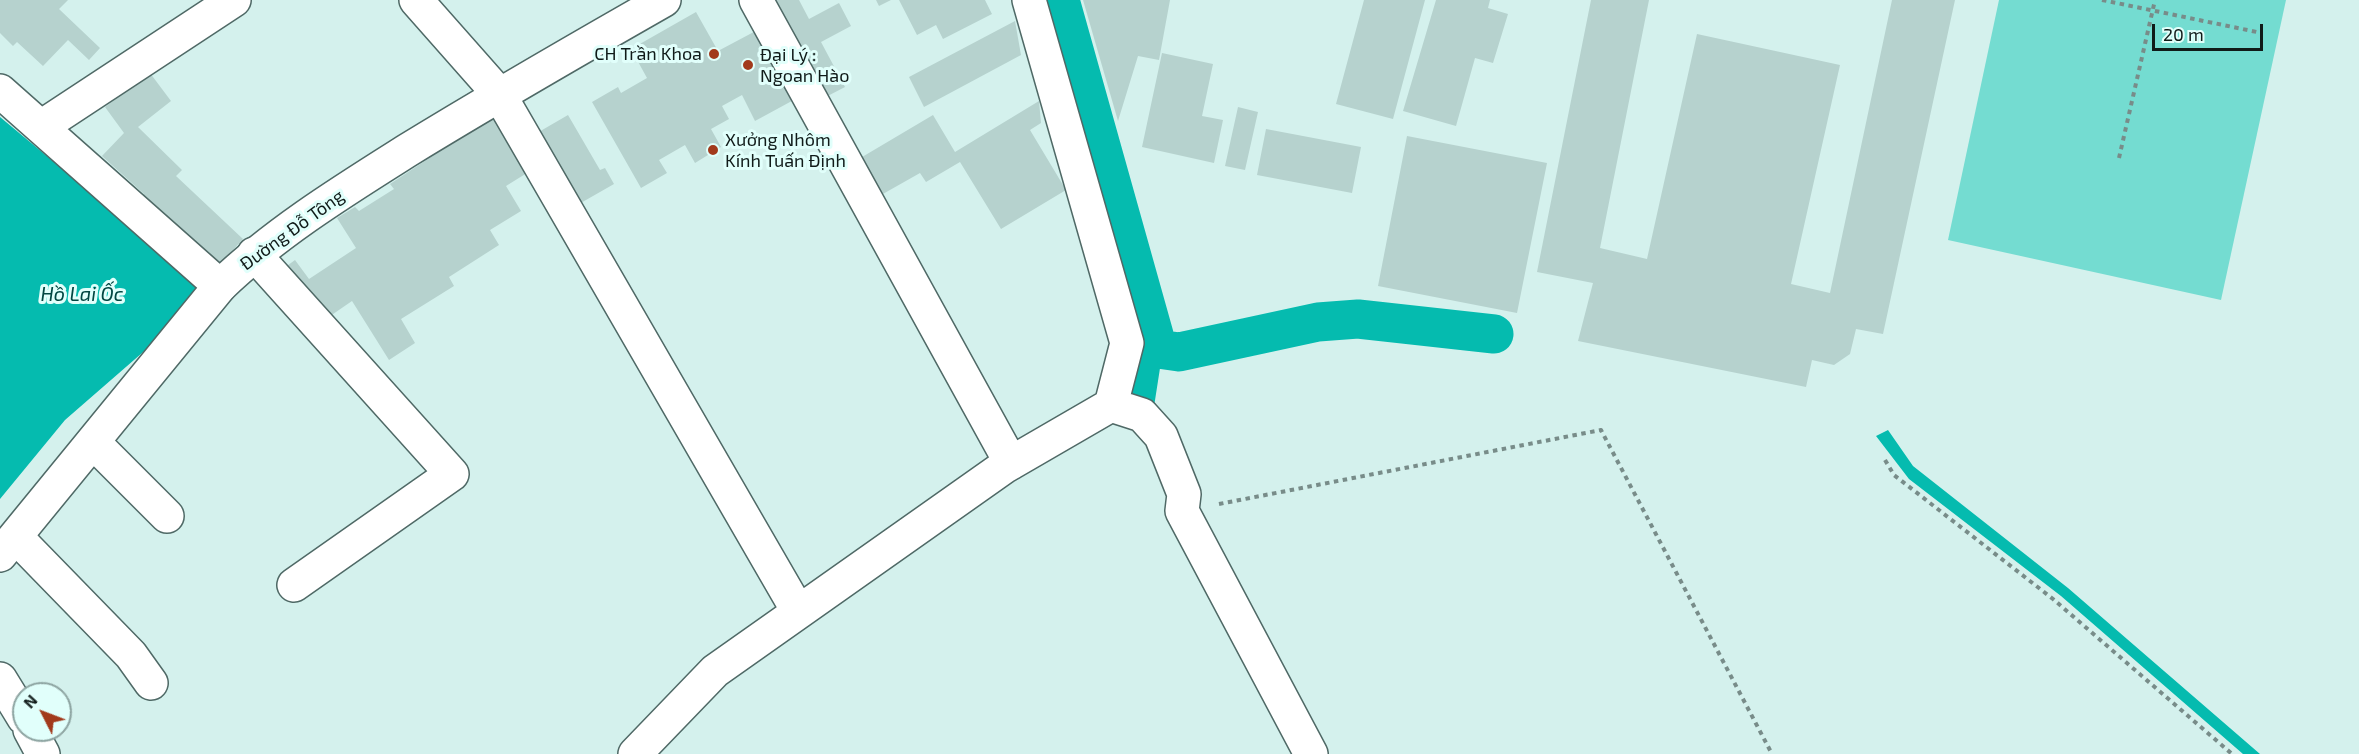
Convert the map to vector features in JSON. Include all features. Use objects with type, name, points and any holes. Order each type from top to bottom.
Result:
[{"type":"street","points":[[41,127],[234,0]]},
{"type":"street","points":[[416,0],[500,94],[798,610]]},
{"type":"street","name":"Đường Đỗ Tông","points":[[8,546],[220,286],[254,254],[368,175],[500,94],[664,0]]},
{"type":"street","points":[[756,0],[1011,463]]},
{"type":"street","points":[[635,754],[715,671],[798,610],[1011,463],[1111,405],[1127,343],[1029,0]]},
{"type":"street","points":[[0,91],[220,286]]},
{"type":"street","points":[[254,254],[452,474],[294,585]]},
{"type":"street","points":[[1111,405],[1142,416],[1161,436],[1184,494],[1182,511],[1311,754]]},
{"type":"street","points":[[93,442],[167,516]]},
{"type":"street","points":[[8,546],[131,655],[151,683]]},
{"type":"street","points":[[0,679],[12,698]]},
{"type":"path","points":[[2102,0],[2257,32]]},
{"type":"path","points":[[2119,158],[2155,0]]},
{"type":"path","points":[[1182,511],[1601,430],[1772,754]]},
{"type":"path","points":[[1885,460],[1894,475],[2053,599],[2232,754]]},
{"type":"shaded area","points":[[1999,0],[2286,0],[2221,300],[1948,240]]},
{"type":"water","name":"Hồ Lai Ốc","points":[[0,117],[211,293],[65,420],[0,499]]},
{"type":"water","points":[[1888,430],[1913,466],[2068,588],[2260,754],[2243,754],[2061,596],[1909,479],[1876,436]]},
{"type":"building","points":[[0,0],[68,0],[59,9],[100,48],[89,60],[68,40],[43,66],[17,42],[13,46],[0,33]]},
{"type":"building","points":[[772,0],[799,0],[809,19],[839,3],[851,26],[821,42],[845,87],[818,101]]},
{"type":"building","points":[[876,0],[891,0],[879,6]]},
{"type":"building","points":[[899,0],[985,0],[992,14],[943,39],[936,25],[917,35]]},
{"type":"building","points":[[1083,0],[1170,0],[1159,60],[1138,56],[1118,121]]},
{"type":"building","points":[[1364,0],[1425,0],[1393,119],[1336,104]]},
{"type":"building","points":[[1436,0],[1490,0],[1488,8],[1508,14],[1493,63],[1475,58],[1456,126],[1403,111]]},
{"type":"building","points":[[1591,0],[1649,0],[1600,248],[1647,259],[1697,34],[1840,65],[1791,284],[1830,293],[1892,0],[1955,0],[1883,334],[1856,329],[1850,354],[1834,365],[1812,360],[1806,387],[1578,341],[1593,283],[1537,272]]},
{"type":"building","points":[[696,12],[718,51],[765,26],[801,96],[755,121],[742,95],[722,106],[729,119],[711,129],[721,147],[695,163],[685,145],[659,160],[667,173],[641,188],[592,102],[618,87],[621,93],[647,78],[631,49]]},
{"type":"building","points":[[1015,21],[1021,55],[924,107],[909,77]]},
{"type":"building","points":[[1162,53],[1213,64],[1202,116],[1223,120],[1214,163],[1142,147]]},
{"type":"building","points":[[150,73],[171,101],[138,127],[182,170],[176,176],[243,239],[198,288],[122,217],[144,194],[102,156],[124,133],[105,107]]},
{"type":"building","points":[[1039,101],[1041,123],[1030,130],[1066,190],[1001,229],[960,162],[926,182],[920,173],[874,199],[852,163],[933,115],[955,152]]},
{"type":"building","points":[[1238,107],[1258,112],[1245,170],[1225,166]]},
{"type":"building","points":[[502,112],[535,168],[506,186],[521,211],[490,230],[499,245],[449,277],[454,286],[401,319],[415,343],[389,360],[352,301],[320,323],[276,274],[295,260],[309,279],[356,248],[337,218],[355,207],[359,211],[394,189],[390,184],[440,151],[437,145]]},
{"type":"building","points":[[568,115],[600,170],[605,168],[614,184],[579,204],[537,133]]},
{"type":"building","points":[[1266,129],[1361,147],[1352,193],[1257,175]]},
{"type":"building","points":[[1407,136],[1547,163],[1517,313],[1378,286]]},
{"type":"waterway","points":[[1060,0],[1158,349],[1179,352],[1318,322],[1358,319],[1494,334]]},
{"type":"waterway","points":[[1135,402],[1142,357],[1141,318]]},
{"type":"place","name":"CH Trần Khoa","points":[[714,54]]},
{"type":"place","name":"Đại Lý : Ngoan Hào","points":[[748,65]]},
{"type":"place","name":"Xưởng Nhôm Kính Tuấn Định","points":[[713,150]]}]
